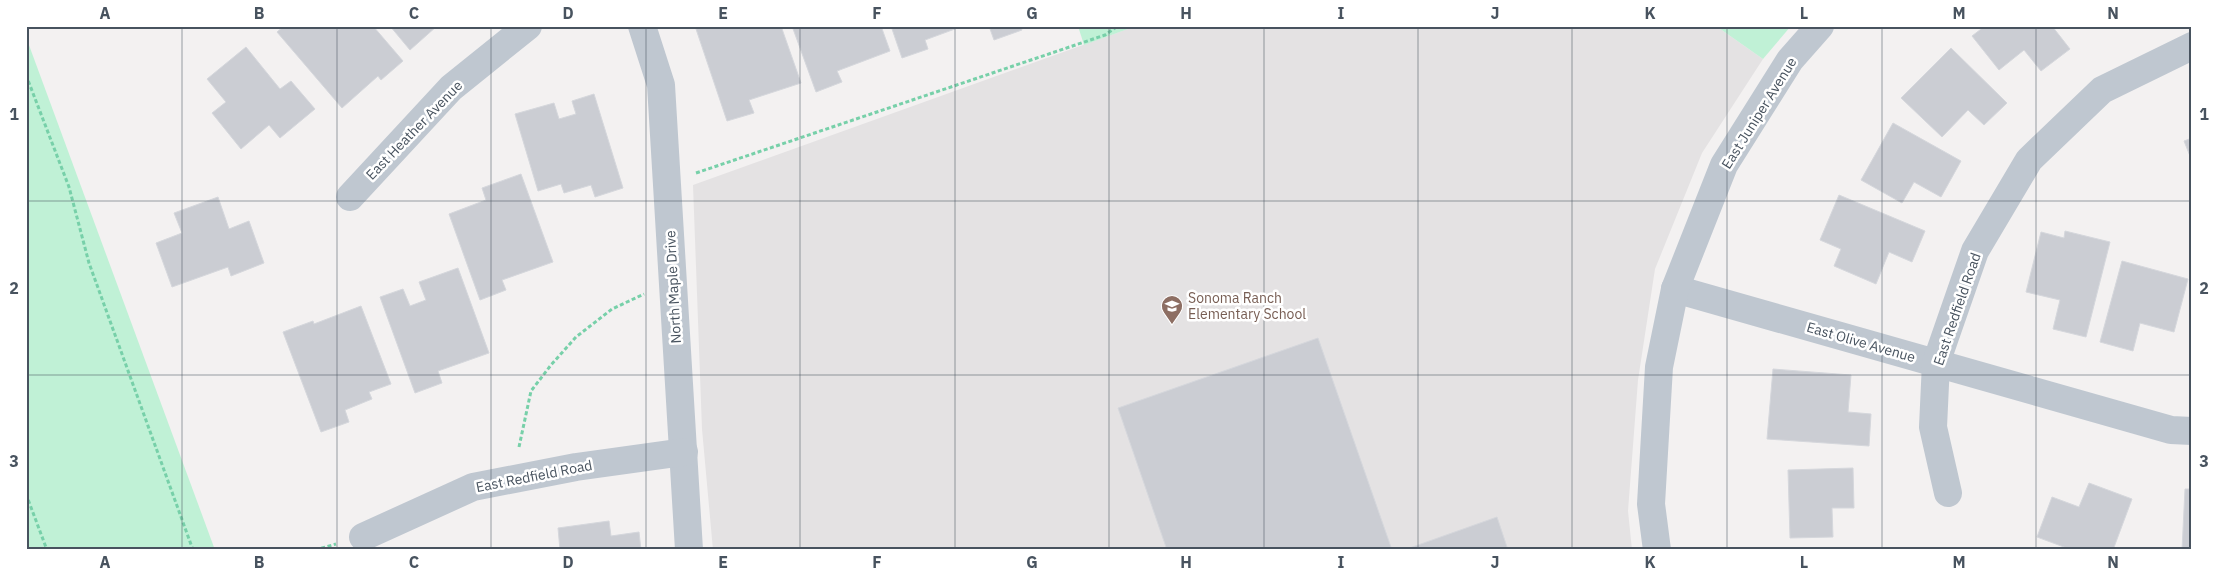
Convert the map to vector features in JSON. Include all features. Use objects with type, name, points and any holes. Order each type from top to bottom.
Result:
[{"type":"street","name":"East Heather Avenue","points":[[350,197],[451,88],[528,26]]},
{"type":"street","name":"North Maple Drive","points":[[642,26],[661,85],[689,550]]},
{"type":"street","name":"East Juniper Avenue","points":[[1657,550],[1651,504],[1659,367],[1675,289],[1724,165],[1790,60],[1820,26]]},
{"type":"street","name":"East Redfield Road","points":[[1948,493],[1933,427],[1936,363],[1975,251],[2029,160],[2102,90],[2192,46]]},
{"type":"street","name":"East Olive Avenue","points":[[1675,289],[2171,430],[2192,431]]},
{"type":"street","name":"East Redfield Road","points":[[363,537],[473,487],[576,467],[684,452]]},
{"type":"path","points":[[667,180],[698,172],[1096,38],[1118,26]]},
{"type":"path","points":[[26,75],[69,187],[90,263],[193,550]]},
{"type":"path","points":[[514,479],[531,391],[551,365],[576,337],[612,309],[649,292],[673,285]]},
{"type":"path","points":[[26,494],[47,550]]},
{"type":"shaded area","name":"Sonoma Ranch Elementary School","points":[[1136,26],[1716,26],[1763,59],[1702,153],[1655,269],[1638,380],[1628,511],[1632,550],[713,550],[702,429],[693,185]]},
{"type":"green space","points":[[1078,26],[1136,26],[1084,45]]},
{"type":"green space","points":[[1716,26],[1791,26],[1763,59]]},
{"type":"green space","points":[[26,37],[215,550],[26,550]]},
{"type":"building","points":[[284,26],[373,26],[403,61],[381,80],[378,76],[342,108],[277,32]]},
{"type":"building","points":[[390,26],[437,26],[410,50]]},
{"type":"building","points":[[695,26],[781,26],[801,83],[749,100],[754,113],[727,121]]},
{"type":"building","points":[[792,26],[881,26],[890,51],[837,71],[842,82],[816,92]]},
{"type":"building","points":[[891,26],[963,26],[925,40],[928,49],[902,58]]},
{"type":"building","points":[[989,26],[1020,26],[1022,30],[994,40]]},
{"type":"building","points":[[1985,26],[2052,26],[2070,49],[2041,71],[2024,50],[1999,70],[1972,36]]},
{"type":"building","points":[[246,47],[280,89],[291,81],[315,109],[280,138],[269,125],[241,149],[212,113],[226,102],[207,79]]},
{"type":"building","points":[[1951,48],[2007,103],[1984,125],[1968,110],[1942,137],[1901,98]]},
{"type":"building","points":[[594,94],[623,188],[595,197],[591,185],[564,193],[561,184],[538,191],[515,114],[554,103],[559,119],[576,114],[572,101]]},
{"type":"building","points":[[1893,123],[1961,161],[1941,197],[1914,182],[1902,203],[1861,180]]},
{"type":"building","points":[[2192,138],[2192,161],[2184,141]]},
{"type":"building","points":[[521,174],[553,262],[502,280],[506,290],[480,300],[449,214],[486,200],[482,188]]},
{"type":"building","points":[[1839,195],[1925,231],[1912,262],[1889,252],[1876,284],[1834,266],[1841,249],[1820,240]]},
{"type":"building","points":[[218,197],[229,229],[249,221],[264,263],[231,276],[228,267],[172,287],[156,243],[182,233],[174,213]]},
{"type":"building","points":[[2065,231],[2110,242],[2086,337],[2053,329],[2060,300],[2026,292],[2041,232],[2064,238]]},
{"type":"building","points":[[2122,261],[2188,279],[2174,332],[2140,323],[2133,351],[2100,342]]},
{"type":"building","points":[[458,268],[489,353],[438,371],[442,383],[415,393],[380,297],[403,289],[410,306],[426,300],[419,282]]},
{"type":"building","points":[[361,306],[391,384],[369,392],[372,399],[345,410],[349,422],[321,432],[283,332],[313,321],[314,324]]},
{"type":"building","points":[[1318,338],[1392,550],[1167,550],[1118,408]]},
{"type":"building","points":[[1773,369],[1851,375],[1848,412],[1871,414],[1869,446],[1767,439]]},
{"type":"building","points":[[1853,468],[1854,508],[1832,508],[1833,537],[1790,538],[1788,470]]},
{"type":"building","points":[[2089,483],[2132,499],[2113,550],[2072,550],[2037,537],[2052,497],[2079,507]]},
{"type":"building","points":[[2185,489],[2192,489],[2192,550],[2182,550]]},
{"type":"building","points":[[1497,517],[1508,550],[1404,550]]},
{"type":"building","points":[[609,521],[611,536],[639,532],[641,550],[560,550],[558,528]]},
{"type":"place","name":"Sonoma Ranch Elementary School","points":[[1172,325]]}]
